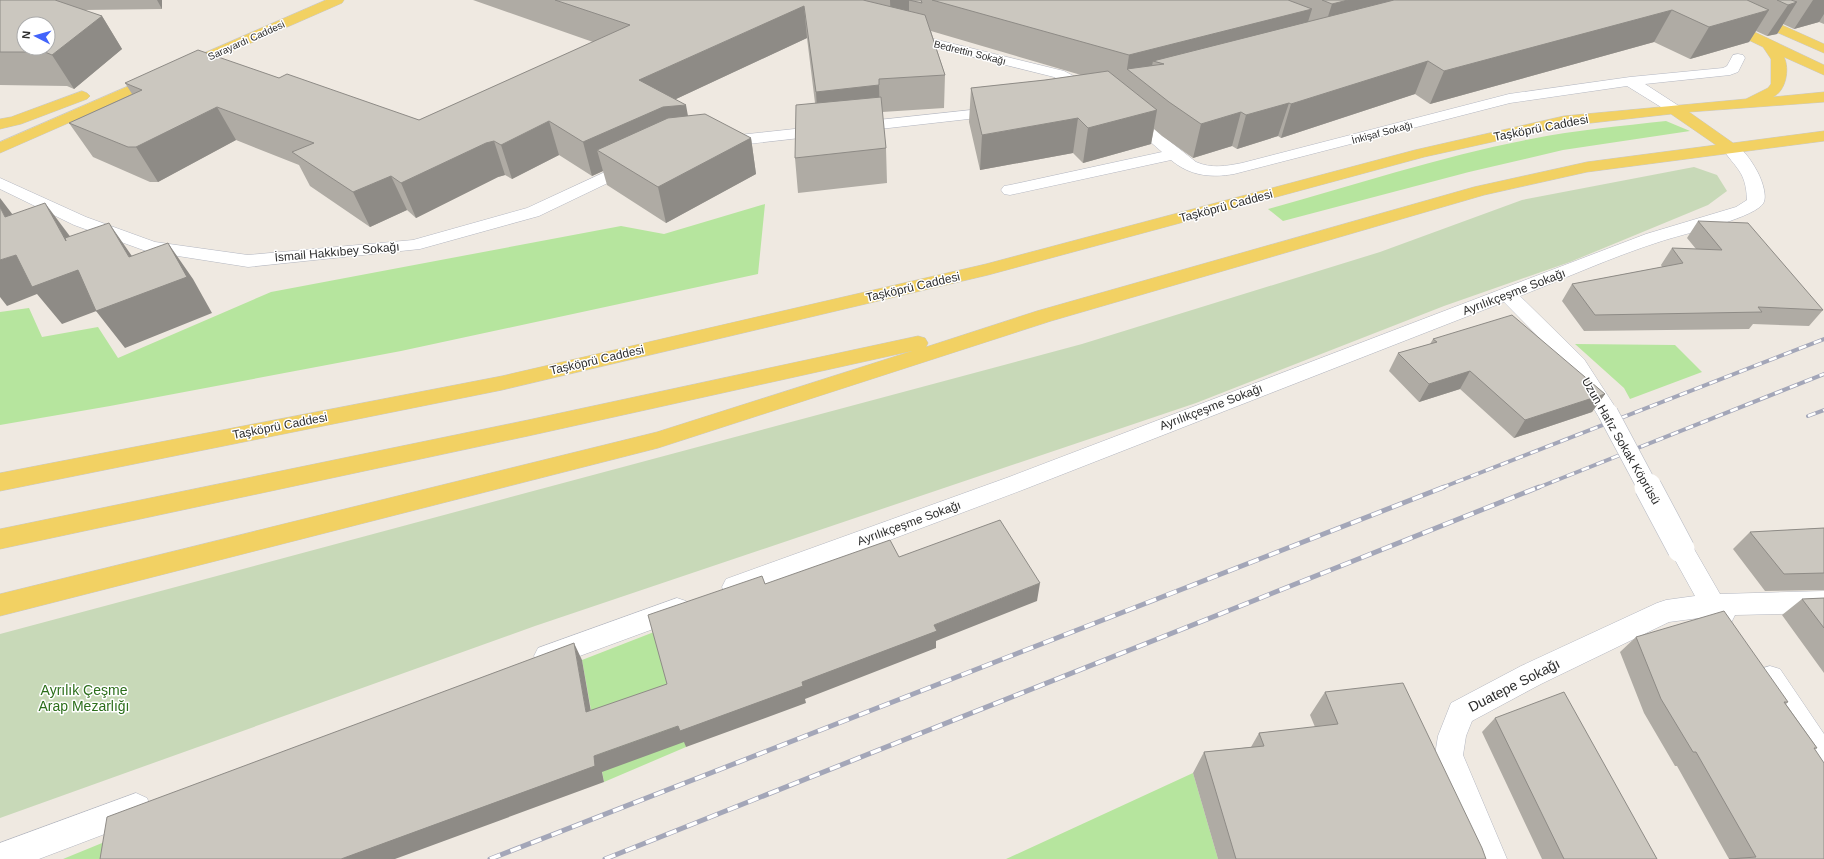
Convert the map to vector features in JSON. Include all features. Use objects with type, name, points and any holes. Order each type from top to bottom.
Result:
[{"type":"main road","name":"Sarayardı Caddesi","points":[[210,41],[305,0]]},
{"type":"main road","name":"Sarayardı Caddesi","points":[[0,148],[337,0]]},
{"type":"main road","points":[[1677,0],[1824,71]]},
{"type":"main road","points":[[1715,0],[1824,49]]},
{"type":"main road","points":[[1745,103],[1773,91],[1778,84],[1778,59],[1768,44]]},
{"type":"main road","points":[[0,124],[15,121],[92,91]]},
{"type":"main road","name":"Taşköprü Caddesi","points":[[0,482],[502,382],[988,269],[1421,153],[1564,121],[1674,109],[1824,97]]},
{"type":"main road","points":[[1674,109],[1730,148]]},
{"type":"main road","points":[[0,605],[658,440],[1044,316],[1480,191],[1587,167],[1824,136]]},
{"type":"main road","points":[[0,539],[528,428],[1044,316]]},
{"type":"street","name":"Bedrettin Sokağı","points":[[912,22],[892,33],[1059,74],[1112,102]]},
{"type":"street","name":"İnkişaf Sokağı","points":[[1112,102],[1191,167],[1204,172],[1243,168],[1510,99],[1630,81],[1725,72],[1733,69],[1738,58]]},
{"type":"street","points":[[1630,81],[1674,109]]},
{"type":"street","points":[[1085,101],[1112,102]]},
{"type":"street","points":[[709,143],[1010,111]]},
{"type":"street","name":"Ayrılıkçeşme Sokağı","points":[[523,665],[1017,483],[1195,413],[1652,238],[1742,210],[1756,202],[1756,190],[1743,161],[1730,148]]},
{"type":"street","points":[[1010,190],[1175,154]]},
{"type":"street","name":"İsmail Hakkıbey Sokağı","points":[[0,183],[80,221],[152,247],[248,261],[414,245],[532,212],[648,157]]},
{"type":"street","name":"Uzun Hafız Sokak Köprüsü","points":[[1507,294],[1577,364],[1608,414],[1713,605],[1739,635]]},
{"type":"street","name":"Duatepe Sokağı","points":[[1492,859],[1449,755],[1452,736],[1461,712],[1531,675],[1666,611],[1713,605],[1824,602]]},
{"type":"street","points":[[1758,661],[1824,758]]},
{"type":"street","points":[[0,858],[157,800]]},
{"type":"green space","points":[[1666,121],[1690,131],[1563,150],[1469,172],[1283,221],[1268,209],[1432,162],[1498,146],[1598,128]]},
{"type":"green space","name":"Ayrılık Çeşme Arap Mezarlığı","points":[[1694,167],[1717,175],[1727,191],[1708,205],[1570,262],[1444,306],[1196,403],[535,626],[0,818],[0,634],[1082,344],[1380,252],[1522,200]]},
{"type":"green space","points":[[765,204],[758,274],[401,351],[110,406],[0,425],[0,312],[29,308],[42,337],[98,327],[118,358],[271,292],[621,226],[664,234]]},
{"type":"green space","points":[[1575,344],[1675,345],[1702,372],[1630,399],[1624,388]]},
{"type":"green space","points":[[654,632],[686,747],[604,782],[582,660]]},
{"type":"green space","points":[[1193,773],[1218,859],[1006,859]]},
{"type":"green space","points":[[129,832],[125,859],[63,859]]},
{"type":"building","points":[[0,0],[55,0],[102,16],[56,52],[56,16],[16,16],[16,52],[0,52]]},
{"type":"building","points":[[555,0],[863,0],[925,15],[945,75],[879,79],[879,85],[816,92],[804,6],[639,80],[686,105],[663,107],[583,142],[549,121],[501,145],[494,141],[486,143],[401,183],[391,176],[353,192],[292,152],[314,143],[217,107],[136,147],[128,147],[69,123],[142,90],[125,83],[198,50],[279,78],[287,74],[419,120],[630,25]]},
{"type":"building","points":[[909,0],[921,0],[922,3]]},
{"type":"building","points":[[932,0],[1288,0],[1312,9],[1129,55]]},
{"type":"building","points":[[1322,0],[1348,0],[1332,4]]},
{"type":"building","points":[[1394,0],[1747,0],[1769,10],[1709,27],[1672,10],[1444,71],[1428,61],[1291,104],[1289,103],[1246,115],[1241,112],[1201,124],[1169,102],[1127,69],[1164,64],[1153,61]]},
{"type":"building","points":[[1777,0],[1791,0],[1797,2],[1788,5]]},
{"type":"building","points":[[1108,71],[1157,110],[1088,128],[1078,118],[982,135],[971,88]]},
{"type":"building","points":[[881,97],[886,148],[795,158],[796,105]]},
{"type":"building","points":[[705,114],[751,138],[658,187],[597,150],[668,118]]},
{"type":"building","points":[[45,203],[66,241],[65,238],[109,223],[129,257],[168,243],[187,277],[96,311],[78,270],[32,287],[16,255],[0,260],[0,207],[5,217]]},
{"type":"building","points":[[1698,221],[1748,223],[1823,310],[1758,307],[1762,312],[1595,315],[1572,284],[1683,263],[1672,248],[1722,250]]},
{"type":"building","points":[[1512,315],[1605,394],[1525,420],[1470,371],[1429,384],[1398,353],[1437,342],[1433,339]]},
{"type":"building","points":[[1000,520],[1040,583],[934,625],[937,631],[802,682],[803,686],[680,731],[678,726],[594,756],[595,766],[341,859],[100,859],[107,817],[574,643],[586,712],[667,684],[648,615],[762,576],[765,584],[890,540],[899,557]]},
{"type":"building","points":[[1824,528],[1824,573],[1784,574],[1750,532]]},
{"type":"building","points":[[1824,598],[1824,628],[1802,599]]},
{"type":"building","points":[[1724,611],[1788,702],[1784,702],[1817,748],[1814,748],[1824,763],[1824,859],[1729,859],[1756,857],[1696,752],[1693,752],[1661,699],[1636,637]]},
{"type":"building","points":[[1403,683],[1486,859],[1236,859],[1204,752],[1264,746],[1259,733],[1338,724],[1325,692]]},
{"type":"building","points":[[1564,692],[1657,859],[1564,859],[1495,718]]},
{"type":"railway","points":[[1441,488],[1824,339]]},
{"type":"railway","points":[[1537,488],[1824,374]]},
{"type":"railway","points":[[1808,416],[1824,410]]},
{"type":"railway","points":[[490,859],[1444,487]]},
{"type":"railway","points":[[605,859],[1539,487]]}]
